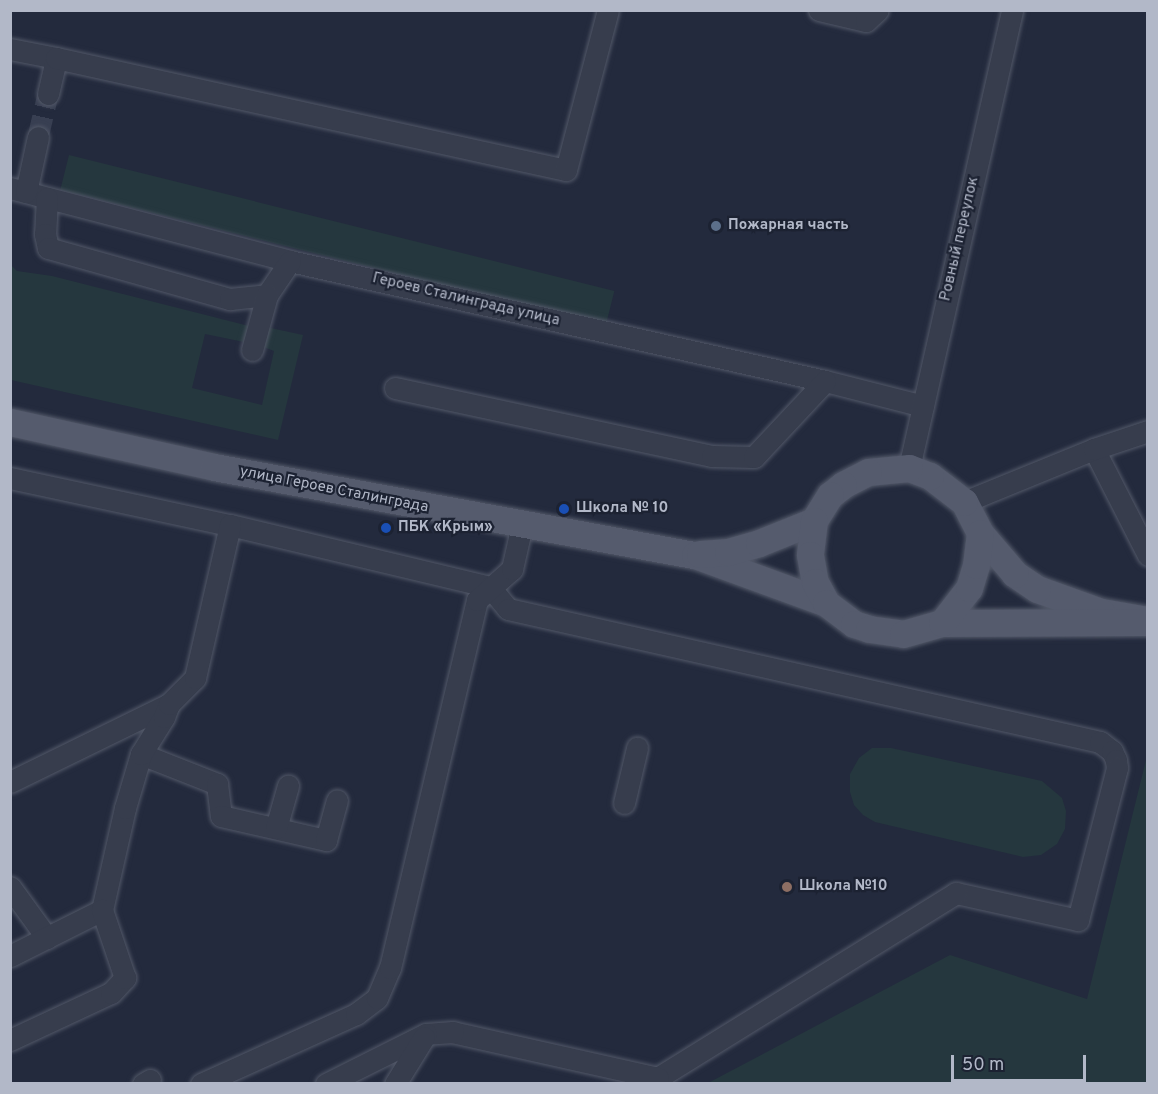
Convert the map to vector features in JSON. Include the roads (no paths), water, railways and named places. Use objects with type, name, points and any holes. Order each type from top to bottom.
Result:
[{"type":"main road","name":"улица Героев Сталинграда","points":[[10,422],[214,467],[696,555],[826,603]]},
{"type":"main road","points":[[909,468],[930,476],[964,502],[980,533],[1016,574],[1037,589],[1101,612],[1148,621],[942,623],[903,634],[886,633],[854,624],[826,603],[815,582],[810,555],[814,521],[830,495],[843,485],[868,472],[909,468]]},
{"type":"main road","name":"улица Героев Сталинграда","points":[[696,555],[728,552],[759,543],[814,521]]},
{"type":"main road","points":[[942,623],[969,588],[976,565],[980,533]]},
{"type":"street","points":[[10,49],[566,170],[608,10]]},
{"type":"street","points":[[819,10],[866,21],[878,10]]},
{"type":"street","name":"Ровный переулок","points":[[909,468],[1011,10]]},
{"type":"street","points":[[48,94],[56,58]]},
{"type":"street","points":[[18,190],[38,136]]},
{"type":"street","name":"Героев Сталинграда улица","points":[[18,190],[290,261],[825,381],[922,406]]},
{"type":"street","points":[[47,198],[45,234],[48,248],[230,299],[267,295]]},
{"type":"street","points":[[252,350],[267,295],[290,261]]},
{"type":"street","points":[[395,388],[712,456],[754,457],[825,381]]},
{"type":"street","points":[[964,502],[1094,449],[1148,431]]},
{"type":"street","points":[[1094,449],[1148,555]]},
{"type":"street","points":[[10,478],[230,525],[490,587],[508,609],[1100,742],[1112,751],[1116,768],[1078,920],[956,893],[658,1078],[453,1032],[426,1034],[326,1083]]},
{"type":"street","points":[[10,782],[169,704],[195,678],[230,525]]},
{"type":"street","points":[[201,1083],[357,1014],[377,998],[390,968],[477,600],[512,569],[522,525]]},
{"type":"street","points":[[10,1040],[111,993],[125,978],[102,910],[125,808],[141,754],[164,717],[169,704]]},
{"type":"street","points":[[624,803],[637,748]]},
{"type":"street","points":[[141,754],[217,784],[221,816],[326,840],[337,800]]},
{"type":"street","points":[[276,828],[288,786]]},
{"type":"street","points":[[10,887],[46,938]]},
{"type":"street","points":[[10,956],[102,910]]},
{"type":"street","points":[[394,1083],[426,1034]]},
{"type":"tunnel","points":[[38,137],[48,94]]},
{"type":"place","name":"Пожарная часть","points":[[716,226]]},
{"type":"place","name":"Школа № 10","points":[[564,509]]},
{"type":"place","name":"ПБК «Крым»","points":[[386,528]]},
{"type":"place","name":"Школа №10","points":[[787,887]]}]
